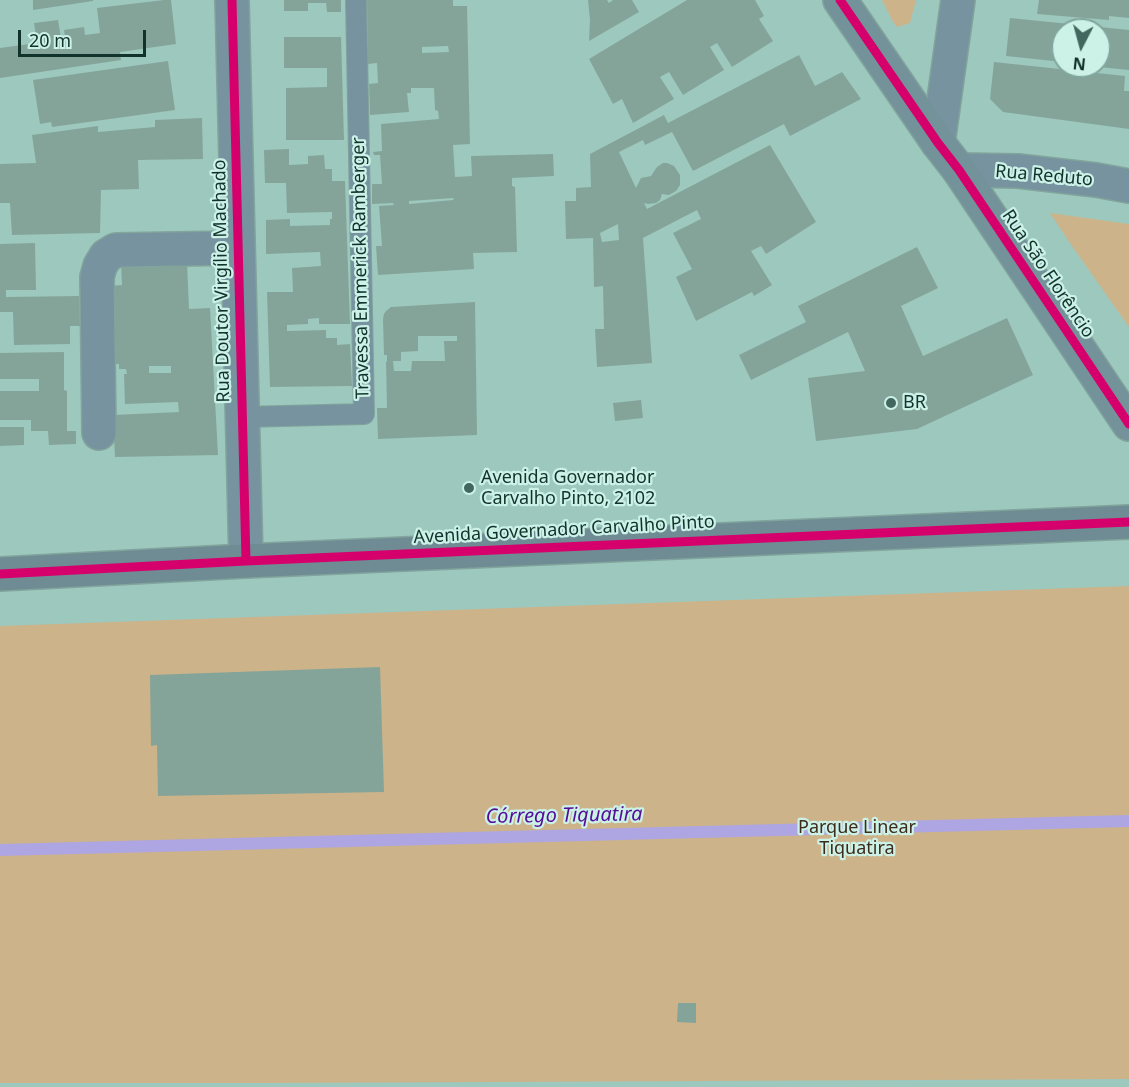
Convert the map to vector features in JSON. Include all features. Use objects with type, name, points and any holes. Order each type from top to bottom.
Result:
[{"type":"main road","name":"Avenida Governador Carvalho Pinto","points":[[0,574],[1129,522]]},
{"type":"street","name":"Rua Doutor Virgílio Machado","points":[[232,0],[246,561]]},
{"type":"street","name":"Rua São Florêncio","points":[[840,0],[959,170],[1129,424]]},
{"type":"street","points":[[938,143],[958,0]]},
{"type":"street","name":"Rua Reduto","points":[[959,170],[1018,171],[1129,186]]},
{"type":"street","points":[[99,433],[97,277],[106,256],[116,250],[238,248]]},
{"type":"lane","name":"Travessa Emmerick Ramberger","points":[[243,417],[364,414],[356,0]]},
{"type":"green space","points":[[882,0],[916,0],[910,23],[897,27]]},
{"type":"green space","points":[[1050,213],[1129,224],[1129,327],[1072,246]]},
{"type":"green space","name":"Parque Linear Tiquatira","points":[[1129,586],[1129,1079],[0,1083],[0,626]]},
{"type":"building","points":[[33,0],[93,0],[93,1],[33,10]]},
{"type":"building","points":[[171,0],[176,44],[120,52],[121,60],[0,78],[0,48],[44,42],[37,42],[34,23],[58,20],[61,38],[65,37],[64,30],[84,27],[85,35],[100,33],[97,8]]},
{"type":"building","points":[[284,0],[341,0],[341,12],[327,12],[326,3],[308,3],[308,11],[284,11]]},
{"type":"building","points":[[367,0],[453,0],[453,6],[467,6],[470,144],[453,145],[455,177],[472,176],[471,156],[553,154],[554,176],[512,178],[512,186],[515,187],[517,252],[473,253],[474,269],[378,275],[376,246],[382,246],[379,206],[394,205],[393,203],[372,204],[372,184],[382,184],[380,155],[374,155],[373,152],[382,151],[381,124],[439,119],[438,111],[435,110],[434,88],[411,88],[411,93],[407,93],[409,112],[370,115],[369,84],[378,83],[377,63],[368,64]],"holes":[[[448,46],[449,52],[422,53],[422,47]],[[454,198],[453,200],[409,204],[409,201]]]},
{"type":"building","points":[[588,0],[607,0],[609,3],[613,0],[632,0],[639,12],[589,41]]},
{"type":"building","points":[[687,0],[755,0],[764,16],[759,19],[773,41],[732,67],[717,43],[710,47],[724,70],[683,95],[669,72],[660,77],[674,99],[633,123],[622,99],[613,104],[589,59]]},
{"type":"building","points":[[1039,0],[1129,0],[1129,18],[1109,16],[1109,18],[1085,18],[1037,14]]},
{"type":"building","points":[[1010,18],[1051,22],[1051,61],[1006,56]]},
{"type":"building","points":[[1111,28],[1129,30],[1129,70],[1111,68]]},
{"type":"building","points":[[284,37],[341,37],[344,140],[286,140],[286,88],[327,87],[327,68],[284,68]]},
{"type":"building","points":[[799,55],[815,86],[842,72],[861,99],[790,136],[784,124],[693,171],[672,132],[645,145],[643,140],[619,152],[636,188],[641,178],[651,176],[663,163],[674,166],[680,175],[680,185],[676,191],[669,195],[662,194],[656,203],[644,203],[647,209],[770,145],[816,222],[766,254],[761,246],[751,251],[772,285],[754,296],[752,292],[696,321],[676,277],[692,269],[673,233],[701,219],[697,210],[643,238],[652,363],[597,367],[595,329],[604,329],[603,286],[594,287],[593,238],[566,239],[565,201],[576,201],[576,188],[591,187],[590,154],[664,115],[668,123]],"holes":[[[618,224],[619,240],[602,242],[600,233]]]},
{"type":"building","points":[[168,61],[175,110],[52,127],[51,122],[40,124],[33,80]]},
{"type":"building","points":[[994,62],[1051,68],[1051,78],[1111,78],[1111,75],[1125,76],[1124,91],[1129,91],[1129,129],[1003,112],[990,99]]},
{"type":"building","points":[[202,118],[203,159],[138,160],[139,189],[101,190],[100,233],[12,235],[10,203],[0,203],[0,164],[36,163],[32,135],[98,126],[98,132],[155,127],[155,120]]},
{"type":"building","points":[[289,149],[289,165],[308,164],[308,156],[324,155],[325,169],[332,169],[332,181],[345,181],[350,324],[319,324],[319,318],[308,319],[308,324],[287,325],[287,331],[326,330],[326,338],[337,338],[337,345],[350,344],[352,386],[270,387],[267,292],[293,292],[292,268],[321,266],[320,252],[266,254],[266,220],[290,219],[290,226],[330,225],[330,219],[332,219],[332,212],[287,213],[286,183],[265,183],[264,150]]},
{"type":"building","points":[[35,243],[36,290],[6,290],[6,297],[79,296],[80,326],[70,326],[70,344],[14,345],[13,312],[0,312],[0,244]]},
{"type":"building","points":[[917,247],[938,288],[901,306],[923,356],[1007,318],[1033,375],[917,429],[816,441],[808,378],[865,371],[848,332],[751,380],[739,355],[806,322],[798,306]]},
{"type":"building","points":[[187,262],[189,309],[210,308],[218,455],[115,457],[113,415],[179,412],[178,402],[125,404],[124,374],[127,374],[126,369],[119,369],[119,364],[111,364],[109,286],[122,285],[121,263]],"holes":[[[149,366],[171,366],[171,373],[149,373]]]},
{"type":"building","points":[[475,302],[477,435],[378,439],[377,408],[387,408],[387,355],[384,355],[383,319],[386,311],[391,307]],"holes":[[[418,336],[457,336],[457,341],[444,341],[445,361],[412,361],[411,371],[394,371],[393,361],[401,361],[401,352],[418,351]]]},
{"type":"building","points":[[64,352],[67,431],[76,431],[76,444],[49,445],[48,431],[31,431],[31,420],[0,420],[0,391],[39,391],[39,379],[0,379],[0,353]]},
{"type":"building","points":[[641,400],[643,418],[615,421],[613,403]]},
{"type":"building","points":[[0,427],[24,427],[24,445],[0,446]]},
{"type":"building","points":[[380,667],[384,792],[158,796],[157,745],[151,746],[150,675]]},
{"type":"building","points":[[678,1003],[696,1003],[696,1023],[677,1022]]},
{"type":"waterway","name":"Córrego Tiquatira","points":[[0,850],[1129,821]]},
{"type":"cycle path","points":[[232,0],[246,561]]},
{"type":"cycle path","points":[[840,0],[959,170],[1129,424]]},
{"type":"cycle path","points":[[0,574],[1129,522]]},
{"type":"place","name":"BR","points":[[891,403]]},
{"type":"place","name":"Avenida Governador Carvalho Pinto, 2102","points":[[469,488]]}]
